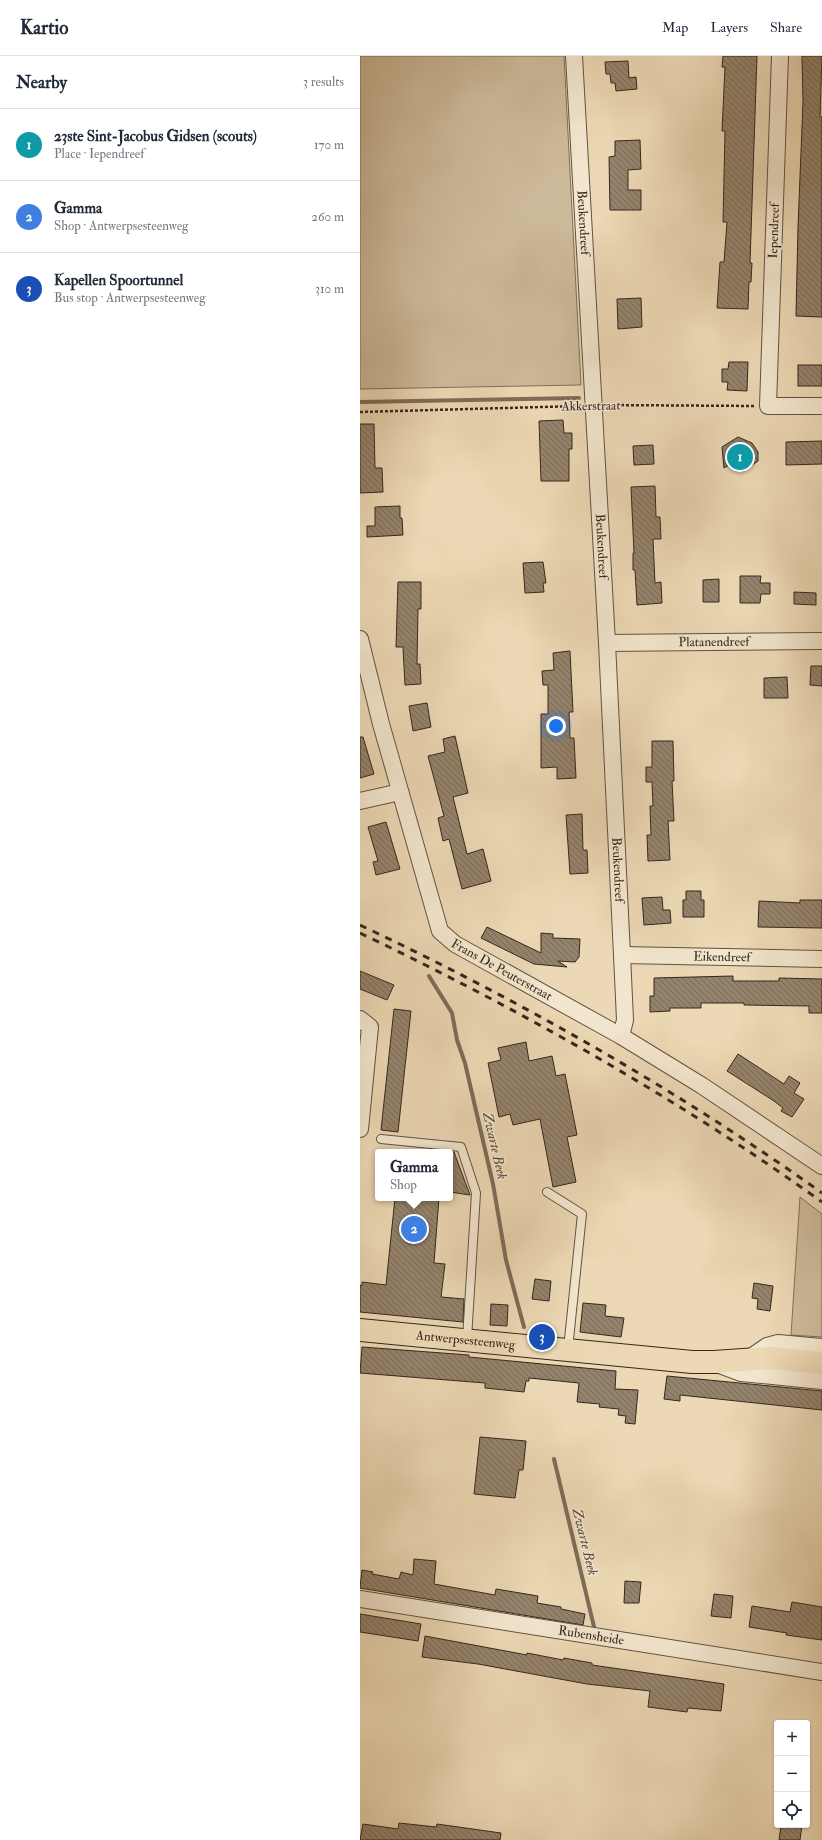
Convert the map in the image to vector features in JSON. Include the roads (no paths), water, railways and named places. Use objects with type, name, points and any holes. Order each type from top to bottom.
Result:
[{"type":"main road","name":"Antwerpsesteenweg","points":[[360,1330],[692,1362],[771,1358],[822,1363]]},
{"type":"street","name":"Beukendreef","points":[[574,56],[592,406],[607,643],[622,955],[625,1020],[621,1036]]},
{"type":"street","name":"Iependreef","points":[[780,56],[768,406],[822,406]]},
{"type":"street","name":"Frans De Peuterstraat","points":[[360,639],[381,724],[440,931],[455,944],[621,1036],[701,1085],[822,1166]]},
{"type":"street","name":"Platanendreef","points":[[607,643],[822,641]]},
{"type":"street","points":[[360,801],[400,792]]},
{"type":"street","name":"Eikendreef","points":[[622,955],[822,959]]},
{"type":"street","points":[[360,1019],[370,1027],[360,1129]]},
{"type":"street","points":[[746,1360],[767,1346],[778,1343],[822,1347]]},
{"type":"street","name":"Antwerpsesteenweg","points":[[714,1362],[741,1373],[822,1381]]},
{"type":"street","name":"Rubensheide","points":[[360,1599],[822,1672]]},
{"type":"lane","points":[[381,1139],[461,1147],[476,1193],[467,1340]]},
{"type":"lane","points":[[547,1192],[582,1214],[568,1350]]},
{"type":"waterway","points":[[360,402],[579,398]]},
{"type":"waterway","name":"Zwarte Beek","points":[[429,976],[452,1013],[457,1040],[465,1063],[493,1184],[506,1260],[524,1327]]},
{"type":"waterway","name":"Zwarte Beek","points":[[554,1459],[595,1631]]},
{"type":"railway","points":[[360,925],[480,984],[597,1048],[711,1118],[822,1193]]},
{"type":"railway","points":[[360,933],[480,993],[597,1057],[655,1091],[711,1127],[822,1202]]},
{"type":"place","name":"23ste Sint-Jacobus Gidsen (scouts)","points":[[740,457]]},
{"type":"place","name":"Gamma","points":[[414,1229]]},
{"type":"place","name":"Kapellen Spoortunnel","points":[[542,1337]]}]
